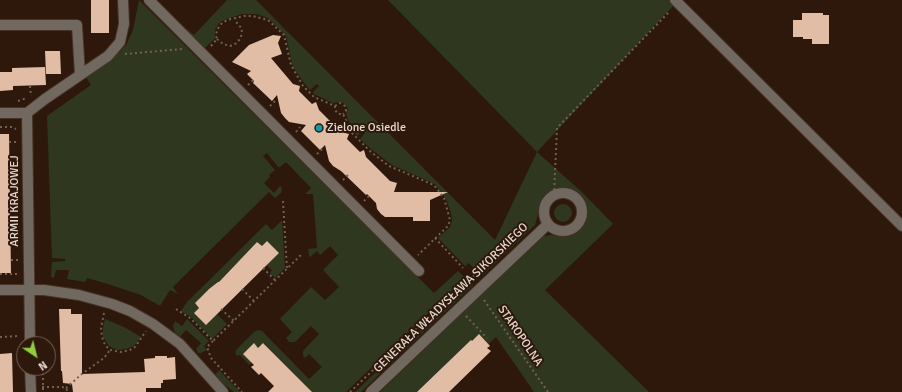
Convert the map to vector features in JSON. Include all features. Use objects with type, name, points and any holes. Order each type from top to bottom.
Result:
[{"type":"street","points":[[0,113],[28,113],[45,99],[108,56],[120,42],[124,24],[123,0]]},
{"type":"street","points":[[149,0],[418,271]]},
{"type":"street","points":[[677,2],[902,226]]},
{"type":"street","points":[[0,25],[77,24],[80,75]]},
{"type":"street","name":"ARMII KRAJOWEJ","points":[[27,336],[29,290],[28,113]]},
{"type":"street","points":[[566,193],[573,195],[578,200],[581,205],[581,217],[575,227],[564,231],[552,228],[548,224],[544,212],[545,205],[554,195],[566,193]]},
{"type":"street","name":"GENERAŁA WŁADYSŁAWA SIKORSKIEGO","points":[[371,392],[548,224]]},
{"type":"street","points":[[0,290],[44,290],[79,295],[112,304],[130,311],[153,324],[180,344],[206,372],[220,391]]},
{"type":"street","points":[[30,376],[31,392]]},
{"type":"path","points":[[554,195],[557,128],[677,2]]},
{"type":"path","points":[[235,18],[242,29],[242,37],[237,43],[230,46],[223,44],[216,36],[220,24],[227,20],[235,18],[253,16],[268,20],[284,35],[291,65],[303,86],[314,97],[335,106]]},
{"type":"path","points":[[203,54],[218,39]]},
{"type":"path","points":[[108,56],[188,49],[193,44]]},
{"type":"path","points":[[30,86],[31,96]]},
{"type":"path","points":[[335,106],[340,103],[345,106],[346,111],[343,114]]},
{"type":"path","points":[[335,106],[335,110],[338,114],[343,114]]},
{"type":"path","points":[[343,114],[352,133],[371,152],[389,166],[434,185],[444,198],[450,220],[448,226],[411,263]]},
{"type":"path","points":[[9,142],[20,142]]},
{"type":"path","points":[[9,172],[20,172]]},
{"type":"path","points":[[10,201],[20,201]]},
{"type":"path","points":[[283,201],[287,268]]},
{"type":"path","points":[[10,231],[21,232]]},
{"type":"path","points":[[435,238],[463,268]]},
{"type":"path","points":[[242,392],[211,358],[207,347],[302,254]]},
{"type":"path","points":[[11,260],[21,260]]},
{"type":"path","points":[[263,268],[275,280]]},
{"type":"path","points":[[0,274],[21,274]]},
{"type":"path","points":[[350,392],[473,275],[481,288]]},
{"type":"path","name":"STAROPOLNA","points":[[481,288],[548,392]]},
{"type":"path","points":[[242,289],[254,301]]},
{"type":"path","points":[[449,298],[487,338]]},
{"type":"path","points":[[176,309],[190,318],[213,341]]},
{"type":"path","points":[[221,309],[234,321]]},
{"type":"path","points":[[106,310],[101,328],[102,337],[110,350],[122,352],[135,347],[147,329]]},
{"type":"path","points":[[0,337],[16,339]]},
{"type":"path","points":[[66,388],[83,373],[104,358],[110,350]]},
{"type":"path","points":[[43,376],[43,392]]},
{"type":"path","points":[[43,386],[66,388]]},
{"type":"path","points":[[66,388],[68,392]]},
{"type":"green space","points":[[139,0],[434,293],[458,271],[465,278],[346,392],[308,392],[310,390],[264,343],[258,348],[254,344],[252,362],[249,365],[240,355],[237,356],[235,352],[254,332],[258,330],[262,331],[309,379],[322,367],[309,354],[305,358],[303,351],[319,334],[311,326],[295,342],[289,342],[286,338],[292,332],[280,319],[311,287],[325,300],[339,287],[323,270],[338,255],[330,246],[320,255],[317,251],[310,257],[309,256],[308,249],[317,248],[313,194],[305,194],[311,188],[286,162],[278,167],[267,153],[263,156],[275,170],[269,175],[270,177],[264,183],[274,193],[280,186],[282,188],[281,193],[275,198],[269,192],[173,287],[178,294],[170,290],[160,306],[141,295],[87,278],[85,282],[67,279],[69,270],[56,270],[54,278],[51,277],[52,262],[65,261],[65,259],[52,258],[47,116],[91,85],[86,77],[112,59],[126,45],[133,30]]},
{"type":"green space","points":[[227,0],[256,0],[495,240],[537,152],[583,193],[613,224],[545,290],[649,392],[534,392],[496,337],[438,392],[380,392],[538,240],[543,236],[563,236],[573,234],[578,231],[585,221],[588,211],[587,205],[580,196],[567,189],[552,191],[541,203],[535,225],[483,275],[480,275],[469,263],[465,266],[438,238],[450,227],[452,220],[446,199],[435,184],[392,165],[371,149],[360,139],[365,133],[362,131],[357,136],[352,130],[346,114],[348,109],[345,104],[341,102],[333,103],[314,94],[313,92],[319,86],[317,84],[310,90],[304,83],[293,67],[286,36],[268,18],[256,14],[242,14],[222,21],[215,30],[215,38],[204,49],[186,31],[187,29],[194,35]]},
{"type":"green space","points":[[388,0],[669,0],[674,5],[537,152]]},
{"type":"green space","points":[[563,204],[569,207],[572,213],[569,219],[563,222],[557,219],[554,213],[557,207]]},
{"type":"green space","points":[[282,220],[285,268],[275,278],[270,273],[272,270],[266,265],[262,246],[257,242],[219,282],[209,289],[195,303],[199,308],[195,313],[206,325],[217,314],[227,324],[212,339],[190,316],[181,311],[187,302],[266,224],[272,230]]},
{"type":"green space","points":[[471,281],[473,285],[361,392],[355,392]]},
{"type":"green space","points":[[105,319],[124,327],[141,337],[134,346],[126,349],[117,350],[109,346],[103,337]]},
{"type":"green space","points":[[187,319],[209,341],[204,346],[207,350],[198,353],[196,349],[201,343],[186,330],[180,337],[175,333],[173,326],[175,321],[182,326]]},
{"type":"green space","points":[[219,370],[240,392],[234,392],[214,376]]},
{"type":"building","points":[[91,0],[109,0],[109,33],[91,33]]},
{"type":"building","points":[[802,13],[823,13],[823,15],[829,15],[829,44],[812,44],[812,39],[793,37],[793,20],[802,20]]},
{"type":"building","name":"Zielone Osiedle","points":[[273,35],[281,36],[278,43],[282,54],[271,58],[293,84],[300,86],[299,91],[312,104],[316,102],[319,110],[341,132],[349,134],[347,139],[360,152],[364,150],[366,157],[390,181],[397,183],[394,192],[448,192],[430,200],[430,221],[413,221],[413,217],[385,217],[381,214],[377,209],[376,203],[367,194],[366,195],[341,171],[333,166],[329,161],[325,145],[320,150],[301,131],[306,125],[289,122],[285,118],[281,113],[277,95],[272,101],[253,83],[254,81],[247,74],[251,71],[232,62],[249,45]]},
{"type":"building","points":[[45,51],[60,51],[61,74],[46,74]]},
{"type":"building","points":[[45,67],[46,85],[13,86],[13,90],[0,91],[0,72],[12,72],[12,68]]},
{"type":"building","points":[[0,134],[9,134],[11,273],[0,273]]},
{"type":"building","points":[[267,241],[279,253],[206,325],[194,313],[199,308],[195,303],[209,289],[219,282],[257,242],[262,246]]},
{"type":"building","points":[[59,309],[71,309],[71,314],[82,314],[82,374],[145,372],[144,359],[155,358],[155,356],[167,356],[167,358],[175,357],[176,379],[163,380],[163,383],[161,383],[161,388],[146,388],[146,392],[73,392],[72,384],[63,383],[61,371]]},
{"type":"building","points":[[479,334],[490,346],[487,348],[491,351],[449,392],[417,392],[471,340],[472,341]]},
{"type":"building","points":[[254,343],[258,348],[263,343],[312,392],[268,392],[274,386],[261,373],[259,375],[251,367],[254,365],[243,354]]},
{"type":"building","points":[[12,353],[13,392],[0,392],[0,354]]},
{"type":"place","name":"Zielone Osiedle","points":[[319,128]]}]
